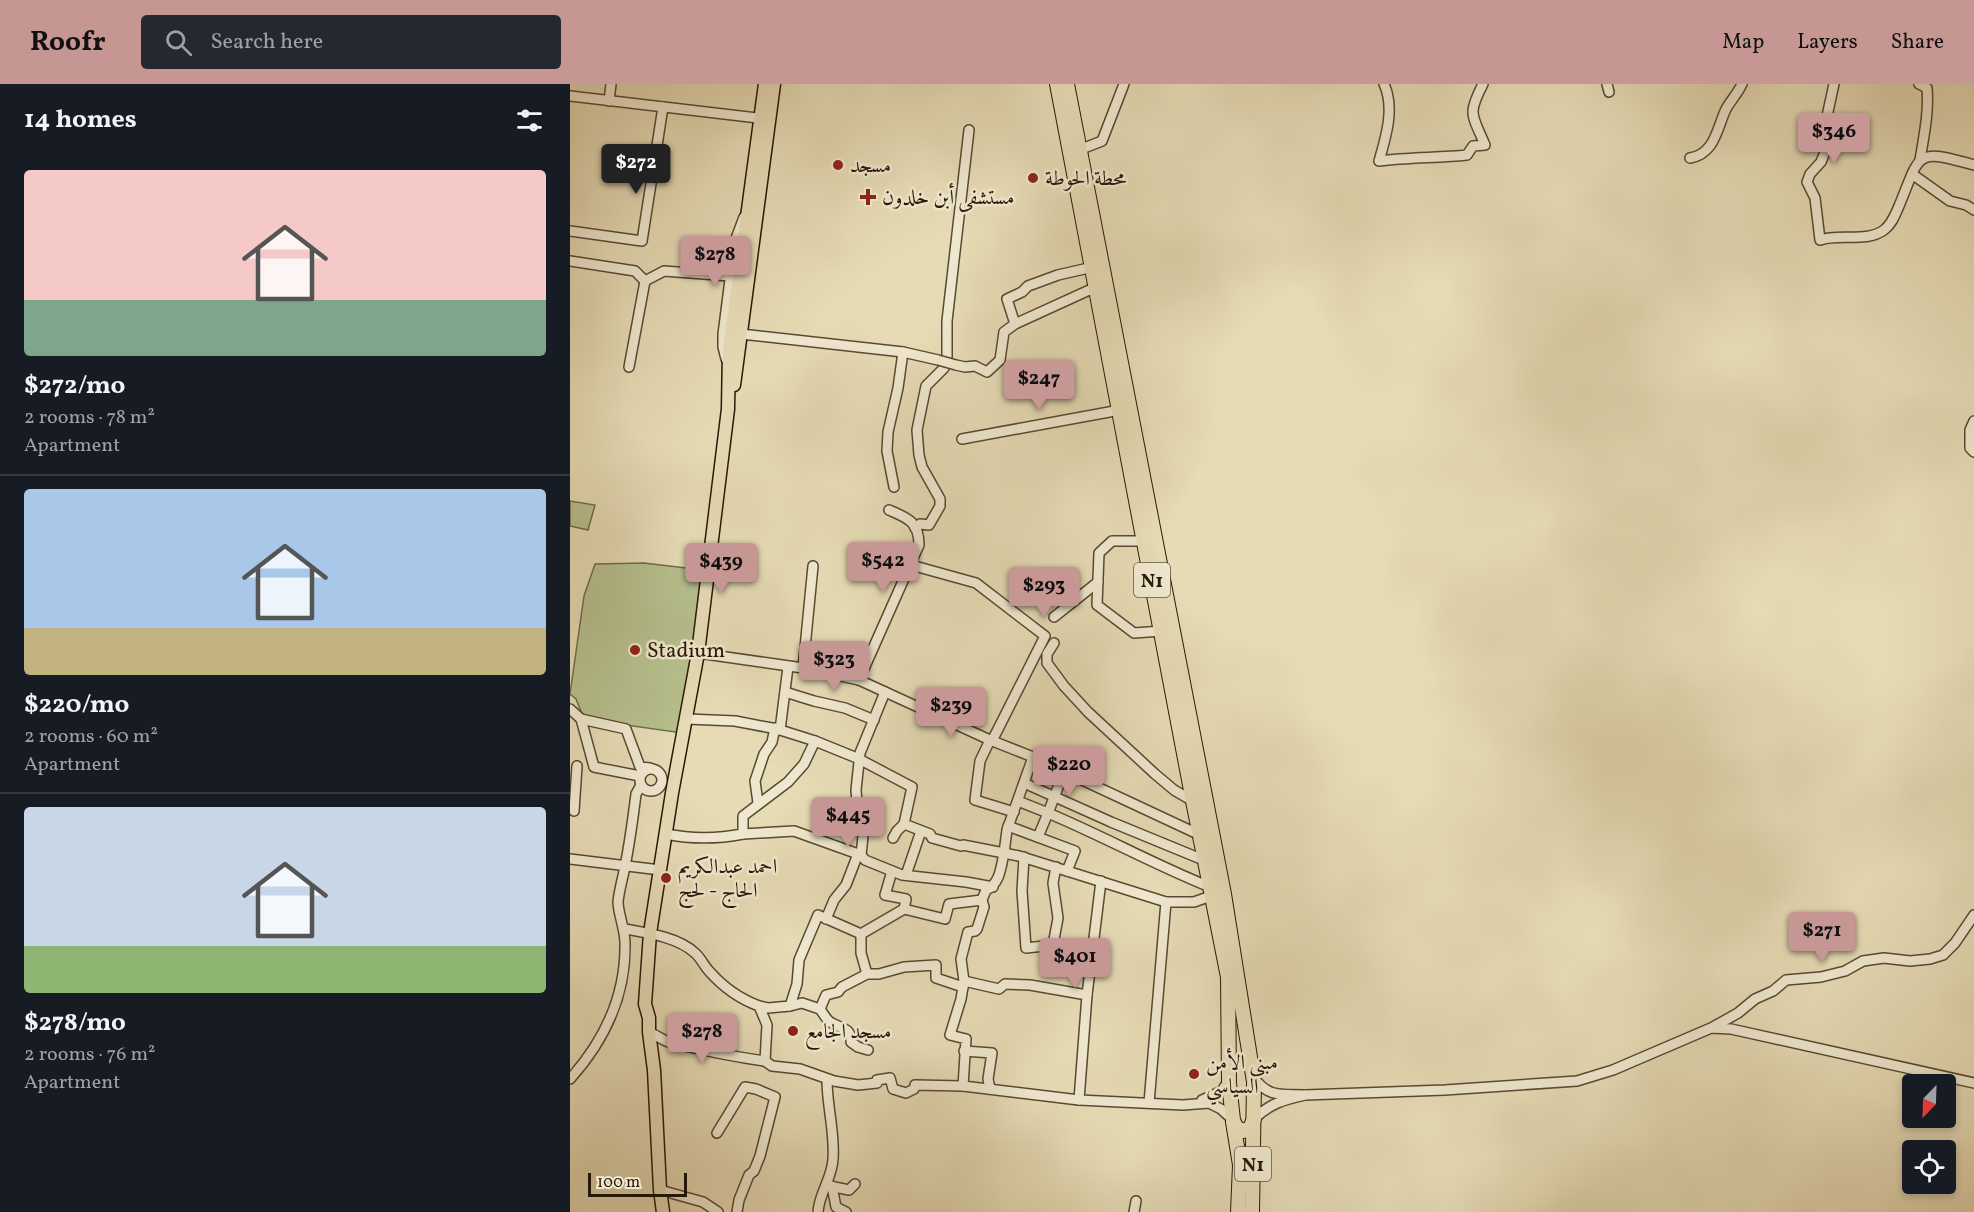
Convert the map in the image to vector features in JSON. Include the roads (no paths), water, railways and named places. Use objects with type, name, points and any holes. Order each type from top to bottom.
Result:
[{"type":"highway","name":"N1","points":[[1057,84],[1228,977],[1229,1079],[1240,1165],[1238,1212]]},
{"type":"highway","name":"N1","points":[[1067,84],[1224,894],[1253,1077],[1252,1212]]},
{"type":"highway","points":[[1229,1079],[1234,1071],[1242,1069],[1249,1071],[1253,1077]]},
{"type":"highway","points":[[1233,1120],[1236,1127],[1243,1131],[1250,1128],[1254,1119]]},
{"type":"main road","points":[[663,1212],[654,1070],[649,1032],[650,1018],[645,1004],[650,933],[672,794],[699,653],[728,409],[741,334],[764,118],[765,84]]},
{"type":"main road","points":[[728,409],[728,365],[746,212],[764,118],[774,84]]},
{"type":"street","points":[[609,100],[611,84]]},
{"type":"street","points":[[1079,150],[1102,141],[1124,84]]},
{"type":"street","points":[[1384,84],[1389,98],[1389,121],[1379,161],[1467,155],[1473,146],[1485,145],[1472,114],[1473,104],[1483,84]]},
{"type":"street","points":[[1690,158],[1704,153],[1713,143],[1726,110],[1742,84]]},
{"type":"street","points":[[1834,84],[1824,130],[1825,152],[1821,162],[1809,174],[1807,182],[1815,198],[1820,240],[1834,236],[1867,236],[1882,231],[1891,223],[1920,160],[1929,103],[1927,88],[1920,84]]},
{"type":"street","points":[[570,96],[764,118]]},
{"type":"street","points":[[570,231],[642,241],[663,107]]},
{"type":"street","points":[[915,528],[920,524],[929,525],[940,504],[940,499],[922,467],[917,430],[926,386],[945,368],[947,361],[947,321],[969,130]]},
{"type":"street","points":[[1920,160],[1927,155],[1938,155],[1974,165]]},
{"type":"street","points":[[1912,174],[1950,201],[1974,208]]},
{"type":"street","points":[[728,365],[722,339],[737,236],[746,212]]},
{"type":"street","points":[[570,261],[635,270],[645,281]]},
{"type":"street","points":[[1015,324],[1007,299],[1029,286],[1058,275],[1093,267]]},
{"type":"street","points":[[645,281],[664,271],[730,276]]},
{"type":"street","points":[[629,367],[645,281]]},
{"type":"street","points":[[741,334],[903,352],[965,367],[975,366],[987,372],[1000,360],[1004,332],[1015,324],[1096,287]]},
{"type":"street","points":[[894,487],[887,451],[888,432],[903,352]]},
{"type":"street","points":[[962,439],[1120,410]]},
{"type":"street","points":[[1974,421],[1970,430],[1970,448],[1974,452]]},
{"type":"street","points":[[859,680],[919,545],[915,528],[909,519],[889,510]]},
{"type":"street","points":[[1145,541],[1112,541],[1099,553],[1097,605],[1134,633],[1162,631]]},
{"type":"street","points":[[911,565],[976,583],[1045,636],[980,760],[975,800],[1014,812]]},
{"type":"street","points":[[803,668],[813,566]]},
{"type":"street","points":[[1054,617],[1098,582]]},
{"type":"street","points":[[1054,643],[1047,654],[1047,663],[1064,686],[1088,712],[1155,774],[1174,790],[1193,801]]},
{"type":"street","points":[[699,653],[803,668],[859,680],[991,741],[1033,757],[1200,835]]},
{"type":"street","points":[[758,803],[755,781],[764,754],[778,729],[788,667]]},
{"type":"street","points":[[785,692],[845,708],[874,720]]},
{"type":"street","points":[[826,919],[834,900],[846,885],[859,855],[863,836],[856,790],[860,753],[885,692]]},
{"type":"street","points":[[570,709],[581,719],[626,729],[640,767],[676,772]]},
{"type":"street","points":[[581,719],[594,767]]},
{"type":"street","points":[[687,719],[735,721],[778,729],[815,741],[860,760],[912,787],[904,824],[893,838]]},
{"type":"street","points":[[743,834],[743,816],[788,782],[804,765],[815,741]]},
{"type":"street","points":[[963,1086],[966,1039],[950,1035],[961,999],[964,948],[968,932],[975,932],[977,929],[984,907],[982,900],[986,890],[993,887],[998,878],[1008,826],[1033,757]]},
{"type":"street","points":[[574,810],[573,765],[594,767],[640,781],[648,791],[672,794]]},
{"type":"street","points":[[570,1079],[600,1042],[617,1001],[625,964],[625,929],[618,905],[636,794],[646,770],[652,768],[662,774],[663,779],[660,787],[652,791]]},
{"type":"street","points":[[1038,837],[1064,772]]},
{"type":"street","points":[[1024,783],[1206,861]]},
{"type":"street","points":[[904,824],[930,834],[932,838],[961,846],[1024,857],[1166,902],[1194,902],[1210,892],[1087,829],[1018,801]]},
{"type":"street","points":[[1008,826],[1075,851],[1068,871]]},
{"type":"street","points":[[666,834],[703,838],[794,831],[859,855],[865,861],[906,875],[993,887]]},
{"type":"street","points":[[906,875],[921,831]]},
{"type":"street","points":[[1024,857],[1022,891],[1026,948],[1053,945],[1058,918],[1053,883],[1056,867]]},
{"type":"street","points":[[570,859],[660,870]]},
{"type":"street","points":[[892,871],[885,896],[906,899],[904,909]]},
{"type":"street","points":[[1079,1100],[1101,881]]},
{"type":"street","points":[[861,934],[904,909],[945,920],[949,904],[982,900]]},
{"type":"street","points":[[1149,1103],[1166,902]]},
{"type":"street","points":[[790,1006],[797,984],[799,960],[818,915],[861,934]]},
{"type":"street","points":[[1253,1077],[1264,1089],[1274,1094],[1305,1095],[1445,1090],[1577,1081],[1613,1070],[1711,1028],[1738,1013],[1755,999],[1773,991],[1786,980],[1821,977],[1845,971],[1863,961],[1884,958],[1910,961],[1942,955],[1954,943],[1974,915]]},
{"type":"street","points":[[625,929],[650,933],[677,942],[694,952],[707,969],[742,1000],[768,1008],[802,1003],[820,1009],[829,1022],[844,1027],[852,1037],[851,1042],[868,1050]]},
{"type":"street","points":[[861,934],[861,953],[867,974]]},
{"type":"street","points":[[820,1009],[826,995],[838,992],[842,987],[867,974],[879,974],[904,967],[936,965],[936,978],[963,984],[999,989],[1005,984],[1018,984],[1088,994]]},
{"type":"street","points":[[759,1006],[767,1025],[765,1060]]},
{"type":"street","points":[[1711,1028],[1731,1029],[1974,1083]]},
{"type":"street","points":[[649,1032],[671,1043],[701,1051],[765,1060],[772,1066],[800,1069],[827,1080],[858,1085],[877,1083],[877,1080],[888,1077],[893,1089],[906,1093],[914,1089],[915,1085],[963,1086],[1079,1100],[1183,1105],[1209,1103],[1221,1109],[1233,1120]]},
{"type":"street","points":[[964,1051],[992,1053],[988,1079],[990,1089]]},
{"type":"street","points":[[1183,1105],[1217,1095],[1229,1079]]},
{"type":"street","points":[[818,1212],[818,1205],[829,1186],[834,1152],[827,1080]]},
{"type":"street","points":[[717,1133],[745,1087],[775,1097],[760,1156],[754,1171],[749,1175],[737,1212]]},
{"type":"street","points":[[1254,1119],[1275,1102],[1305,1095]]},
{"type":"street","points":[[829,1186],[849,1190],[855,1184]]},
{"type":"street","points":[[829,1186],[836,1207],[846,1212]]},
{"type":"street","points":[[660,1190],[703,1202],[718,1212]]},
{"type":"street","points":[[1134,1212],[1136,1201]]},
{"type":"place","name":"مسجد","points":[[838,165]]},
{"type":"place","name":"محطة الحوطة","points":[[1033,178]]},
{"type":"place","name":"مستشفى أبن خلدون","points":[[868,197]]},
{"type":"place","name":"Stadium","points":[[635,650]]},
{"type":"place","name":"احمد عبدالكريم الحاج - لحج","points":[[666,878]]},
{"type":"place","name":"مسجد الجامع","points":[[793,1031]]},
{"type":"place","name":"مبنى الأمن السياسي","points":[[1194,1074]]}]
